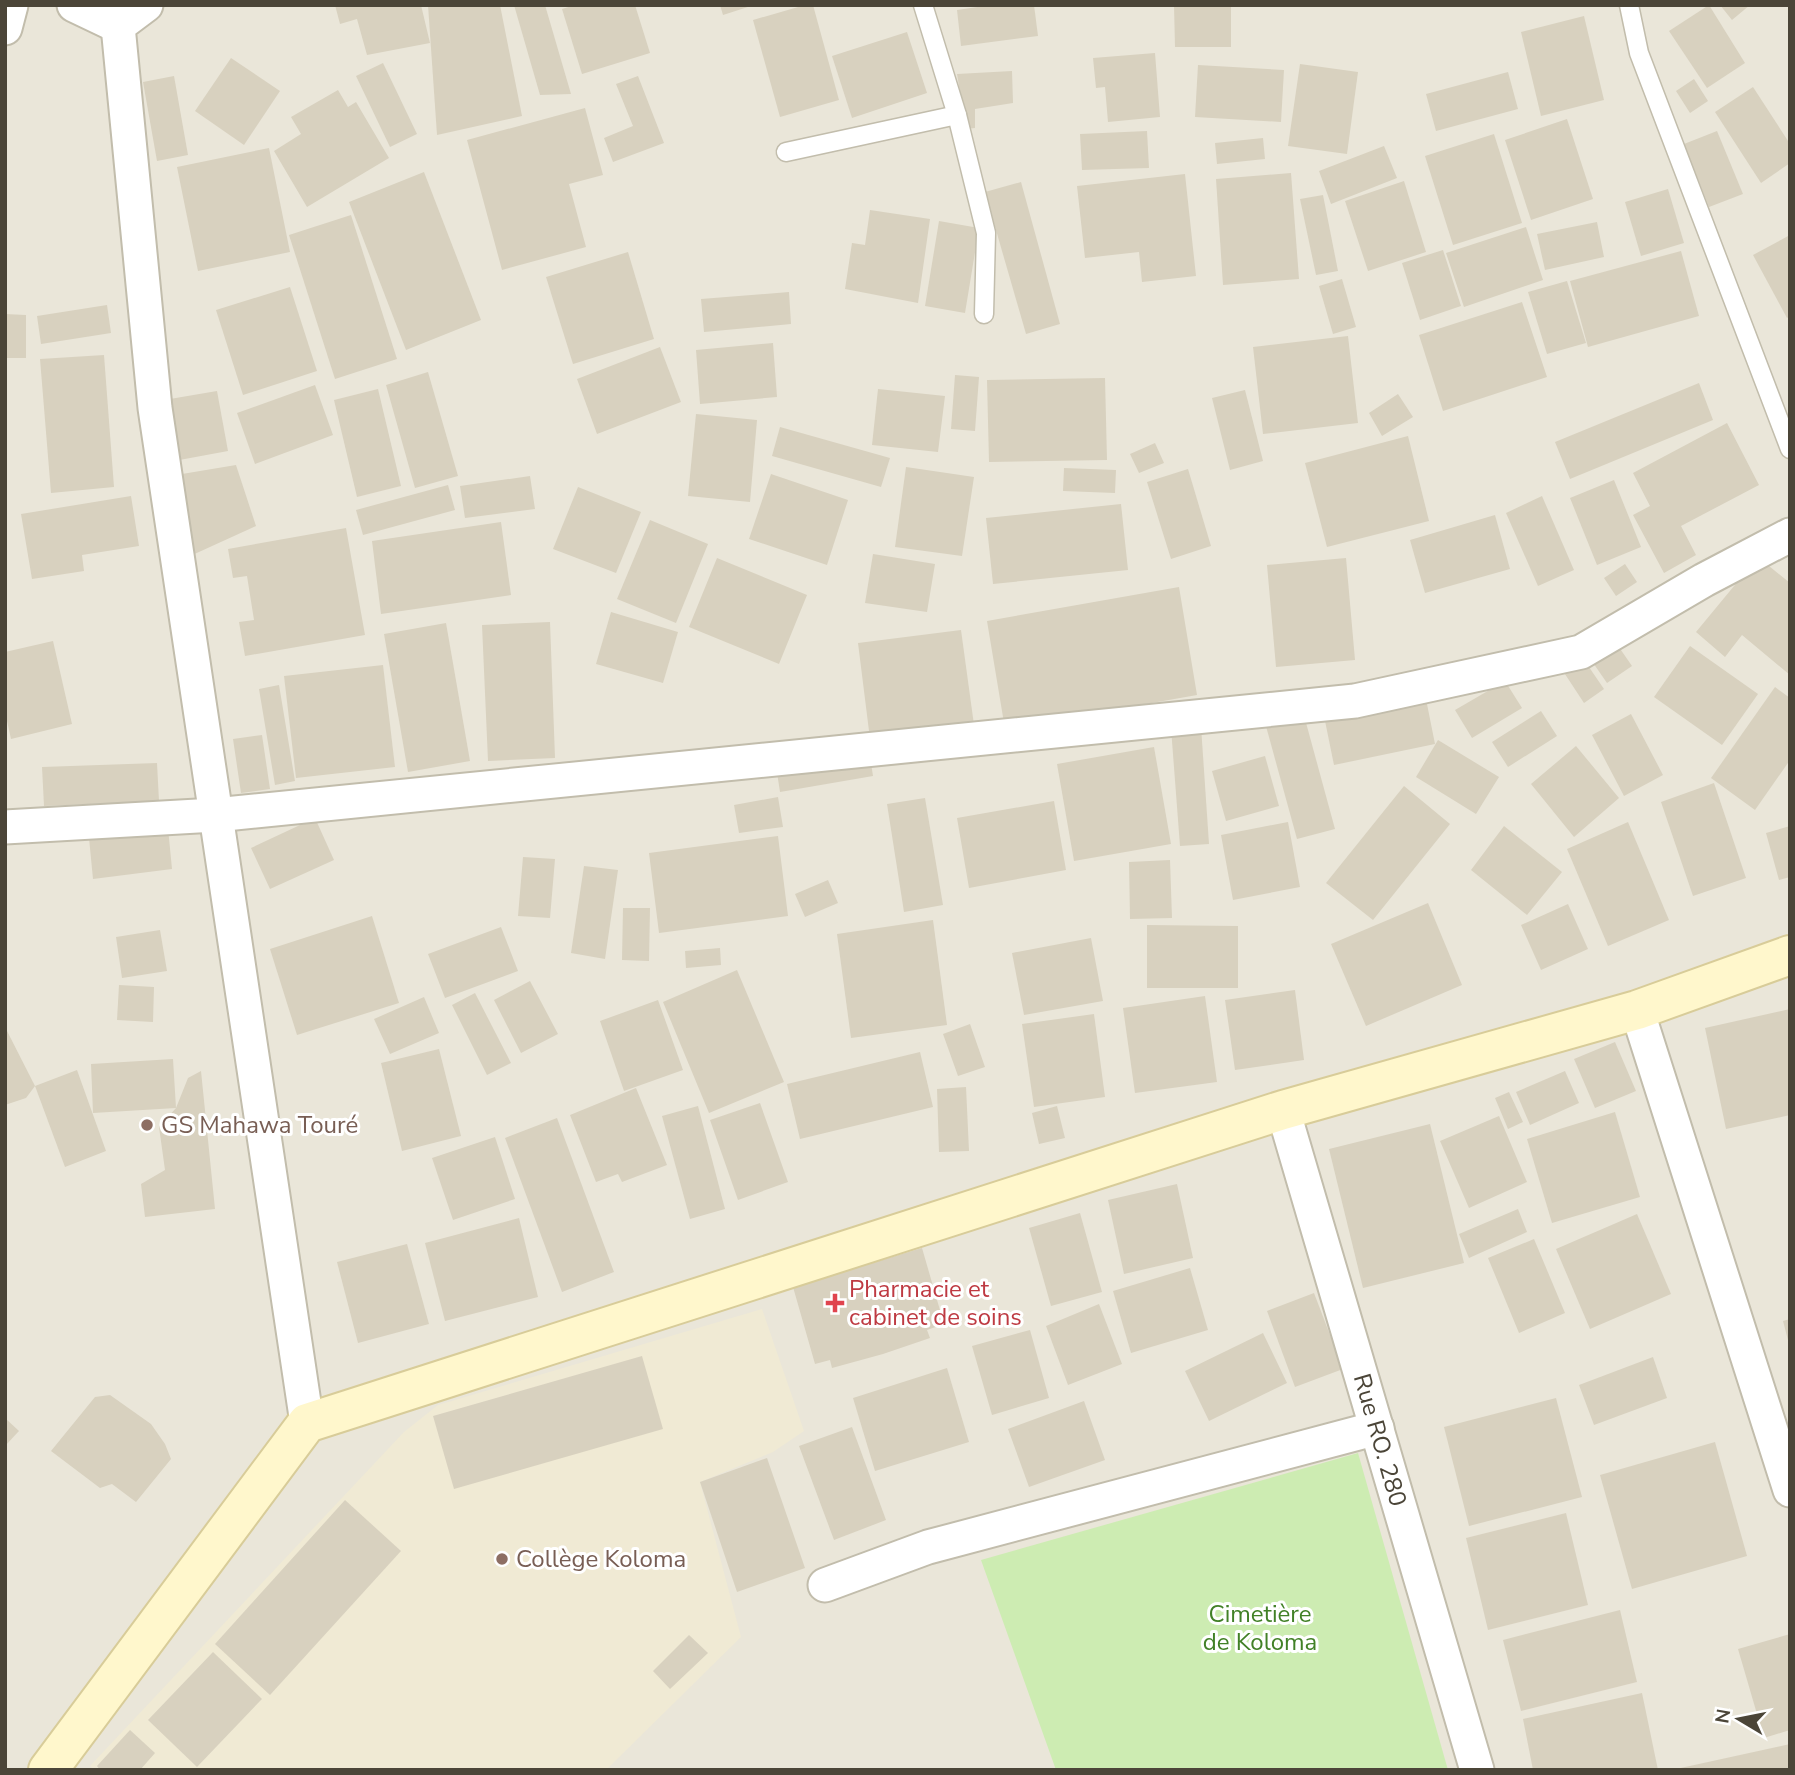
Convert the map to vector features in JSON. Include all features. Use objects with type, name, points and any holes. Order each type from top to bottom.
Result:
[{"type":"street","points":[[5,28],[11,5]]},
{"type":"street","points":[[74,5],[118,26]]},
{"type":"street","points":[[118,26],[146,5]]},
{"type":"street","points":[[118,26],[155,408],[307,1423]]},
{"type":"street","points":[[5,827],[215,816],[1355,701],[1581,652],[1704,580],[1790,535]]},
{"type":"street","points":[[48,1770],[307,1423],[1283,1110],[1637,1010],[1790,956]]},
{"type":"street","points":[[1637,1010],[1780,1424],[1790,1490]]},
{"type":"street","name":"Rue RO. 280","points":[[1283,1110],[1477,1770]]},
{"type":"street","points":[[825,1585],[928,1547],[1377,1428]]},
{"type":"lane","points":[[923,5],[957,115],[986,233],[984,314]]},
{"type":"lane","points":[[1629,5],[1639,52],[1790,449]]},
{"type":"lane","points":[[786,152],[957,115]]},
{"type":"shaded area","points":[[5,5],[1790,5],[1790,1770],[5,1770]]},
{"type":"shaded area","name":"Collège Koloma","points":[[762,1309],[804,1431],[773,1452],[700,1482],[741,1637],[606,1770],[94,1770],[90,1766],[404,1432],[438,1405]]},
{"type":"green space","name":"Cimetière de Koloma","points":[[1358,1453],[1448,1770],[1056,1770],[981,1560]]},
{"type":"building","points":[[335,5],[421,5],[430,43],[367,55],[357,19],[340,24]]},
{"type":"building","points":[[428,5],[500,5],[522,116],[437,135]]},
{"type":"building","points":[[514,5],[545,5],[571,94],[540,95]]},
{"type":"building","points":[[575,5],[635,5],[650,53],[582,74],[562,9]]},
{"type":"building","points":[[720,5],[751,5],[751,6],[723,15]]},
{"type":"building","points":[[813,5],[839,100],[780,117],[753,20]]},
{"type":"building","points":[[991,5],[1034,5],[1038,36],[961,46],[957,10]]},
{"type":"building","points":[[1174,5],[1231,5],[1231,47],[1175,47]]},
{"type":"building","points":[[1709,5],[1745,63],[1707,88],[1669,31]]},
{"type":"building","points":[[1720,5],[1750,5],[1732,20]]},
{"type":"building","points":[[1584,16],[1604,100],[1541,116],[1521,32]]},
{"type":"building","points":[[907,32],[927,93],[852,118],[832,56]]},
{"type":"building","points":[[1155,53],[1160,117],[1108,122],[1105,87],[1096,88],[1093,58]]},
{"type":"building","points":[[231,58],[280,91],[244,145],[195,111]]},
{"type":"building","points":[[383,63],[417,134],[390,147],[356,76]]},
{"type":"building","points":[[1300,64],[1358,72],[1347,154],[1288,146]]},
{"type":"building","points":[[1198,65],[1284,70],[1281,122],[1195,117]]},
{"type":"building","points":[[1012,71],[1013,103],[975,109],[975,128],[966,129],[957,74]]},
{"type":"building","points":[[1508,72],[1518,109],[1436,131],[1426,94]]},
{"type":"building","points":[[174,76],[188,155],[157,161],[143,82]]},
{"type":"building","points":[[638,76],[664,143],[613,162],[604,138],[633,126],[616,84]]},
{"type":"building","points":[[1694,79],[1708,101],[1690,113],[1676,91]]},
{"type":"building","points":[[1753,87],[1790,144],[1790,163],[1761,183],[1715,112]]},
{"type":"building","points":[[338,90],[348,107],[356,102],[389,158],[307,207],[274,151],[301,134],[291,117]]},
{"type":"building","points":[[585,108],[603,175],[569,184],[586,247],[502,270],[467,140]]},
{"type":"building","points":[[1567,119],[1593,199],[1531,220],[1505,140]]},
{"type":"building","points":[[1147,131],[1149,168],[1082,170],[1080,134]]},
{"type":"building","points":[[1717,131],[1743,194],[1709,207],[1684,144]]},
{"type":"building","points":[[1494,134],[1522,223],[1453,245],[1425,156]]},
{"type":"building","points":[[1263,138],[1265,159],[1217,164],[1215,143]]},
{"type":"building","points":[[1384,146],[1397,178],[1331,204],[1319,171]]},
{"type":"building","points":[[269,148],[290,252],[198,271],[177,167]]},
{"type":"building","points":[[424,172],[481,320],[406,350],[349,202]]},
{"type":"building","points":[[1291,173],[1299,279],[1223,285],[1216,179]]},
{"type":"building","points":[[1185,174],[1196,276],[1142,282],[1139,252],[1085,258],[1077,186]]},
{"type":"building","points":[[1404,181],[1426,252],[1368,271],[1345,201]]},
{"type":"building","points":[[1021,182],[1060,324],[1026,334],[985,192]]},
{"type":"building","points":[[1668,189],[1684,243],[1641,256],[1625,202]]},
{"type":"building","points":[[1323,195],[1338,271],[1316,275],[1300,199]]},
{"type":"building","points":[[870,210],[930,219],[918,303],[845,289],[852,243],[865,245]]},
{"type":"building","points":[[351,215],[397,359],[335,379],[289,235]]},
{"type":"building","points":[[939,221],[979,228],[965,313],[925,306]]},
{"type":"building","points":[[1597,222],[1604,257],[1545,270],[1537,234]]},
{"type":"building","points":[[1526,227],[1543,280],[1464,307],[1446,253]]},
{"type":"building","points":[[1790,235],[1790,316],[1787,318],[1753,255]]},
{"type":"building","points":[[1443,250],[1461,306],[1420,320],[1402,263]]},
{"type":"building","points":[[1681,251],[1699,316],[1588,347],[1570,281]]},
{"type":"building","points":[[628,252],[654,339],[573,364],[546,277]]},
{"type":"building","points":[[1342,279],[1356,327],[1333,334],[1319,286]]},
{"type":"building","points":[[1567,281],[1586,343],[1547,354],[1528,292]]},
{"type":"building","points":[[290,287],[317,371],[243,395],[216,310]]},
{"type":"building","points":[[789,292],[791,324],[704,332],[701,299]]},
{"type":"building","points":[[1522,302],[1547,377],[1443,411],[1419,335]]},
{"type":"building","points":[[107,305],[111,333],[41,344],[37,316]]},
{"type":"building","points":[[5,314],[26,315],[26,358],[5,358]]},
{"type":"building","points":[[1348,336],[1358,423],[1263,434],[1253,347]]},
{"type":"building","points":[[773,343],[777,397],[700,404],[696,350]]},
{"type":"building","points":[[660,347],[681,402],[597,434],[577,379]]},
{"type":"building","points":[[104,355],[114,487],[51,493],[40,359]]},
{"type":"building","points":[[428,372],[458,476],[415,488],[386,385]]},
{"type":"building","points":[[955,375],[979,377],[975,431],[951,429]]},
{"type":"building","points":[[1105,378],[1107,460],[989,462],[987,380]]},
{"type":"building","points":[[1699,383],[1713,420],[1570,479],[1555,442]]},
{"type":"building","points":[[315,385],[333,435],[255,464],[237,413]]},
{"type":"building","points":[[378,389],[401,486],[357,497],[334,400]]},
{"type":"building","points":[[878,389],[945,396],[938,452],[872,445]]},
{"type":"building","points":[[1245,390],[1263,461],[1230,470],[1212,398]]},
{"type":"building","points":[[217,391],[228,451],[174,461],[164,400]]},
{"type":"building","points":[[1398,394],[1413,417],[1382,436],[1369,413]]},
{"type":"building","points":[[696,414],[757,420],[750,502],[688,496]]},
{"type":"building","points":[[1727,423],[1759,485],[1681,526],[1696,555],[1664,573],[1633,515],[1650,506],[1633,473]]},
{"type":"building","points":[[780,427],[890,458],[881,487],[772,456]]},
{"type":"building","points":[[1408,436],[1429,521],[1327,547],[1305,463]]},
{"type":"building","points":[[1155,443],[1164,463],[1139,473],[1130,454]]},
{"type":"building","points":[[236,465],[256,526],[188,557],[176,475]]},
{"type":"building","points":[[906,467],[974,477],[962,556],[895,547]]},
{"type":"building","points":[[1064,468],[1116,470],[1115,493],[1063,491]]},
{"type":"building","points":[[1188,469],[1211,546],[1171,559],[1147,482]]},
{"type":"building","points":[[771,474],[848,500],[827,565],[749,539]]},
{"type":"building","points":[[530,476],[535,509],[465,518],[460,486]]},
{"type":"building","points":[[1614,480],[1641,547],[1597,565],[1570,498]]},
{"type":"building","points":[[448,485],[455,510],[363,535],[356,510]]},
{"type":"building","points":[[578,487],[641,512],[616,573],[553,549]]},
{"type":"building","points":[[131,496],[139,546],[82,555],[84,571],[32,579],[21,514]]},
{"type":"building","points":[[1542,496],[1574,570],[1538,586],[1506,513]]},
{"type":"building","points":[[1121,504],[1128,570],[993,584],[986,518]]},
{"type":"building","points":[[1495,515],[1510,569],[1425,593],[1410,540]]},
{"type":"building","points":[[650,520],[708,544],[676,623],[617,599]]},
{"type":"building","points":[[501,522],[511,595],[381,614],[372,541]]},
{"type":"building","points":[[346,528],[365,635],[245,656],[239,622],[254,620],[247,576],[233,578],[228,549]]},
{"type":"building","points":[[873,554],[935,564],[927,612],[865,603]]},
{"type":"building","points":[[1758,557],[1790,583],[1790,675],[1742,635],[1725,657],[1696,632]]},
{"type":"building","points":[[717,558],[807,595],[779,664],[689,627]]},
{"type":"building","points":[[1346,558],[1355,660],[1276,667],[1267,565]]},
{"type":"building","points":[[1625,564],[1637,582],[1616,596],[1604,578]]},
{"type":"building","points":[[1179,587],[1197,695],[1005,729],[987,621]]},
{"type":"building","points":[[611,612],[678,632],[663,683],[596,664]]},
{"type":"building","points":[[550,622],[555,758],[488,761],[482,625]]},
{"type":"building","points":[[446,623],[470,761],[408,772],[384,634]]},
{"type":"building","points":[[961,630],[974,725],[870,739],[858,643]]},
{"type":"building","points":[[1614,640],[1632,666],[1607,683],[1589,657]]},
{"type":"building","points":[[53,641],[72,724],[11,739],[5,712],[5,652]]},
{"type":"building","points":[[1690,646],[1758,694],[1722,745],[1654,697]]},
{"type":"building","points":[[1580,654],[1604,689],[1584,703],[1561,668]]},
{"type":"building","points":[[383,665],[395,767],[296,778],[284,676]]},
{"type":"building","points":[[1505,681],[1522,708],[1472,738],[1455,710]]},
{"type":"building","points":[[279,685],[295,781],[275,785],[259,689]]},
{"type":"building","points":[[1775,687],[1790,698],[1790,760],[1755,810],[1711,778]]},
{"type":"building","points":[[1424,689],[1435,744],[1334,765],[1323,711]]},
{"type":"building","points":[[1302,708],[1335,829],[1297,839],[1264,719]]},
{"type":"building","points":[[1541,711],[1557,736],[1508,767],[1492,742]]},
{"type":"building","points":[[1631,714],[1663,775],[1624,796],[1592,735]]},
{"type":"building","points":[[1201,726],[1209,844],[1180,846],[1171,728]]},
{"type":"building","points":[[262,735],[270,789],[241,793],[233,739]]},
{"type":"building","points":[[1438,740],[1499,777],[1476,814],[1416,777]]},
{"type":"building","points":[[1576,746],[1619,798],[1574,837],[1531,784]]},
{"type":"building","points":[[1154,747],[1171,844],[1074,861],[1057,764]]},
{"type":"building","points":[[869,750],[873,776],[780,792],[776,766]]},
{"type":"building","points":[[1265,756],[1279,806],[1226,821],[1212,771]]},
{"type":"building","points":[[157,763],[159,801],[44,806],[42,767]]},
{"type":"building","points":[[1714,783],[1746,878],[1693,896],[1661,802]]},
{"type":"building","points":[[1404,786],[1450,824],[1373,920],[1326,883]]},
{"type":"building","points":[[778,797],[783,827],[739,833],[734,805]]},
{"type":"building","points":[[925,798],[943,905],[904,912],[887,804]]},
{"type":"building","points":[[1054,801],[1066,870],[969,888],[957,818]]},
{"type":"building","points":[[315,818],[334,860],[270,889],[251,848]]},
{"type":"building","points":[[1288,822],[1300,887],[1233,900],[1221,835]]},
{"type":"building","points":[[1628,822],[1669,920],[1608,946],[1567,849]]},
{"type":"building","points":[[1504,826],[1562,872],[1527,915],[1471,870]]},
{"type":"building","points":[[1790,826],[1790,877],[1779,880],[1766,833]]},
{"type":"building","points":[[168,828],[172,869],[93,879],[89,838]]},
{"type":"building","points":[[778,836],[788,916],[659,933],[649,853]]},
{"type":"building","points":[[523,857],[555,859],[550,918],[518,916]]},
{"type":"building","points":[[1170,860],[1172,918],[1130,919],[1129,862]]},
{"type":"building","points":[[584,866],[618,870],[605,959],[571,953]]},
{"type":"building","points":[[828,880],[838,903],[805,917],[795,894]]},
{"type":"building","points":[[1428,903],[1462,985],[1366,1026],[1331,944]]},
{"type":"building","points":[[1568,904],[1588,949],[1541,970],[1521,925]]},
{"type":"building","points":[[623,908],[650,908],[649,961],[622,960]]},
{"type":"building","points":[[372,916],[399,1003],[297,1035],[270,949]]},
{"type":"building","points":[[933,920],[947,1025],[851,1038],[837,934]]},
{"type":"building","points":[[1147,925],[1238,926],[1238,988],[1147,988]]},
{"type":"building","points":[[501,927],[518,971],[445,998],[428,954]]},
{"type":"building","points":[[160,930],[167,971],[122,978],[116,937]]},
{"type":"building","points":[[1091,938],[1103,1001],[1024,1015],[1012,953]]},
{"type":"building","points":[[720,948],[721,965],[686,968],[685,951]]},
{"type":"building","points":[[737,970],[784,1082],[709,1113],[663,1002]]},
{"type":"building","points":[[530,981],[558,1034],[521,1053],[494,1000]]},
{"type":"building","points":[[119,985],[154,987],[153,1022],[117,1020]]},
{"type":"building","points":[[1295,990],[1304,1060],[1235,1070],[1225,1000]]},
{"type":"building","points":[[475,993],[511,1063],[487,1075],[452,1005]]},
{"type":"building","points":[[1205,996],[1217,1082],[1135,1093],[1123,1008]]},
{"type":"building","points":[[424,997],[439,1033],[390,1054],[374,1019]]},
{"type":"building","points":[[658,1000],[683,1070],[624,1091],[600,1021]]},
{"type":"building","points":[[1790,1009],[1790,1115],[1726,1129],[1705,1028]]},
{"type":"building","points":[[1094,1014],[1105,1097],[1034,1107],[1022,1024]]},
{"type":"building","points":[[970,1024],[985,1067],[958,1076],[943,1034]]},
{"type":"building","points":[[5,1027],[35,1086],[26,1098],[5,1105]]},
{"type":"building","points":[[1615,1042],[1636,1091],[1595,1108],[1574,1059]]},
{"type":"building","points":[[439,1049],[461,1136],[402,1151],[381,1063]]},
{"type":"building","points":[[920,1052],[933,1107],[800,1139],[787,1084]]},
{"type":"building","points":[[173,1059],[176,1108],[93,1113],[91,1064]]},
{"type":"building","points":[[77,1070],[106,1151],[65,1167],[35,1086]]},
{"type":"building","points":[[201,1071],[215,1209],[145,1217],[141,1184],[165,1170],[159,1127],[176,1108],[188,1078]]},
{"type":"building","points":[[1565,1071],[1579,1103],[1530,1125],[1516,1092]]},
{"type":"building","points":[[966,1087],[969,1151],[939,1152],[937,1089]]},
{"type":"building","points":[[636,1088],[667,1165],[622,1182],[618,1174],[596,1182],[570,1115]]},
{"type":"building","points":[[1509,1092],[1523,1122],[1508,1129],[1495,1098]]},
{"type":"building","points":[[760,1103],[788,1182],[738,1200],[710,1120]]},
{"type":"building","points":[[698,1106],[725,1209],[690,1219],[662,1116]]},
{"type":"building","points":[[1057,1106],[1065,1138],[1039,1144],[1032,1113]]},
{"type":"building","points":[[1615,1112],[1640,1197],[1552,1223],[1527,1139]]},
{"type":"building","points":[[1499,1116],[1527,1182],[1469,1208],[1440,1141]]},
{"type":"building","points":[[557,1118],[614,1272],[562,1292],[505,1138]]},
{"type":"building","points":[[1430,1124],[1464,1263],[1363,1288],[1329,1149]]},
{"type":"building","points":[[495,1137],[515,1199],[453,1220],[432,1158]]},
{"type":"building","points":[[1177,1184],[1193,1258],[1124,1274],[1108,1200]]},
{"type":"building","points":[[1518,1209],[1527,1232],[1469,1258],[1459,1234]]},
{"type":"building","points":[[1080,1213],[1102,1292],[1051,1306],[1029,1228]]},
{"type":"building","points":[[1637,1214],[1671,1294],[1590,1329],[1556,1249]]},
{"type":"building","points":[[519,1218],[538,1297],[445,1321],[425,1243]]},
{"type":"building","points":[[1534,1239],[1565,1313],[1519,1333],[1488,1258]]},
{"type":"building","points":[[407,1244],[429,1324],[358,1343],[337,1262]]},
{"type":"building","points":[[922,1248],[944,1324],[927,1330],[930,1338],[883,1354],[832,1368],[830,1360],[815,1364],[793,1287]]},
{"type":"building","points":[[1190,1268],[1208,1330],[1131,1353],[1113,1291]]},
{"type":"building","points":[[1314,1293],[1343,1369],[1295,1387],[1267,1311]]},
{"type":"building","points":[[1099,1304],[1122,1364],[1068,1385],[1046,1326]]},
{"type":"building","points":[[1790,1319],[1790,1344],[1789,1344],[1783,1321]]},
{"type":"building","points":[[1030,1330],[1049,1398],[992,1415],[972,1346]]},
{"type":"building","points":[[1263,1333],[1287,1383],[1209,1421],[1185,1371]]},
{"type":"building","points":[[642,1356],[663,1429],[454,1489],[433,1416]]},
{"type":"building","points":[[1653,1357],[1667,1398],[1594,1425],[1579,1385]]},
{"type":"building","points":[[947,1368],[969,1442],[875,1471],[853,1398]]},
{"type":"building","points":[[110,1395],[151,1424],[165,1444],[171,1459],[136,1502],[112,1484],[100,1488],[51,1451],[95,1397]]},
{"type":"building","points":[[1556,1398],[1582,1497],[1469,1526],[1444,1427]]},
{"type":"building","points":[[1084,1401],[1105,1460],[1029,1487],[1008,1429]]},
{"type":"building","points":[[5,1418],[19,1431],[5,1446]]},
{"type":"building","points":[[852,1427],[886,1520],[834,1540],[799,1446]]},
{"type":"building","points":[[1715,1442],[1747,1556],[1632,1589],[1600,1475]]},
{"type":"building","points":[[767,1458],[805,1568],[737,1592],[700,1482]]},
{"type":"building","points":[[345,1500],[401,1551],[270,1695],[215,1644]]},
{"type":"building","points":[[1566,1513],[1588,1605],[1488,1630],[1466,1538]]},
{"type":"building","points":[[1620,1610],[1637,1682],[1521,1711],[1503,1640]]},
{"type":"building","points":[[1790,1634],[1790,1730],[1764,1738],[1738,1649]]},
{"type":"building","points":[[689,1635],[708,1653],[670,1689],[653,1671]]},
{"type":"building","points":[[213,1652],[262,1699],[197,1767],[148,1720]]},
{"type":"building","points":[[1642,1693],[1658,1770],[1533,1770],[1523,1719]]},
{"type":"building","points":[[130,1730],[155,1753],[140,1770],[100,1770],[97,1766]]},
{"type":"building","points":[[1790,1744],[1790,1770],[1676,1770],[1676,1769]]},
{"type":"place","name":"GS Mahawa Touré","points":[[147,1125]]},
{"type":"place","name":"Pharmacie et cabinet de soins","points":[[835,1303]]},
{"type":"place","name":"Collège Koloma","points":[[502,1559]]}]
